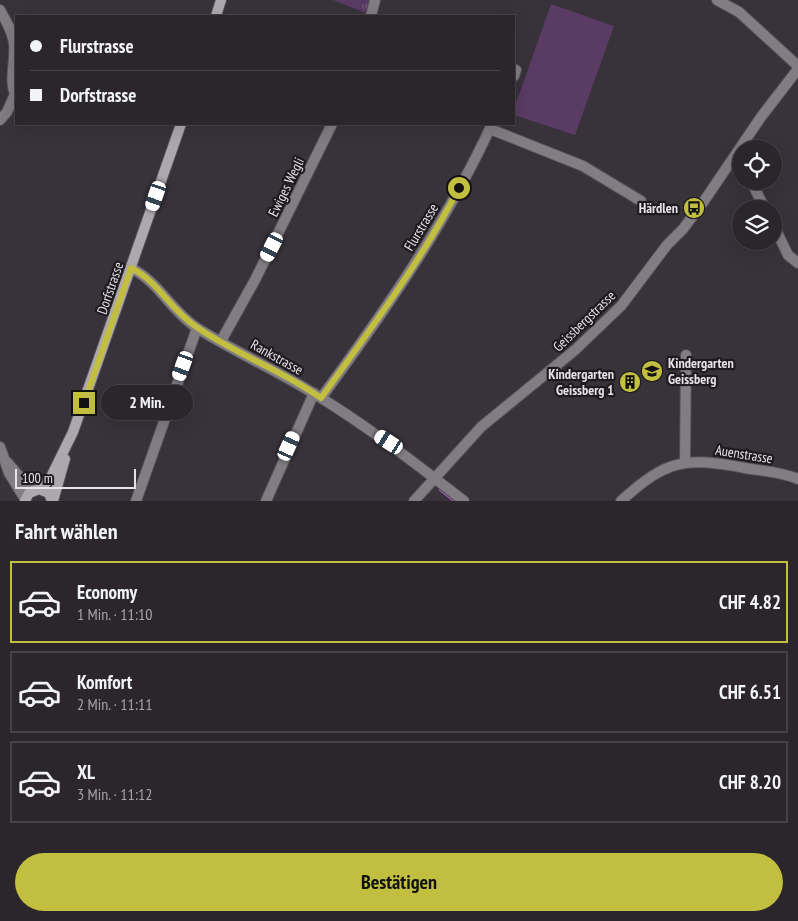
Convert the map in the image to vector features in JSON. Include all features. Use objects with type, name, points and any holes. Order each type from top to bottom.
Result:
[{"type":"main road","points":[[216,15],[221,0]]},
{"type":"main road","name":"Dorfstrasse","points":[[52,501],[73,432],[181,125]]},
{"type":"main road","name":"Dorfstrasse","points":[[30,495],[50,479],[73,432]]},
{"type":"main road","points":[[30,495],[49,493],[52,501]]},
{"type":"street","points":[[371,15],[375,0]]},
{"type":"street","points":[[717,0],[739,12],[798,67]]},
{"type":"street","points":[[0,10],[12,33],[15,45],[13,83],[15,91]]},
{"type":"street","name":"Geissbergstrasse","points":[[414,501],[481,427],[575,350],[611,316],[667,245],[683,229],[798,67]]},
{"type":"street","points":[[0,120],[8,112],[15,97]]},
{"type":"street","name":"Ewiges Wegli","points":[[221,341],[255,280],[332,125]]},
{"type":"street","name":"Flurstrasse","points":[[266,501],[318,396],[371,330],[434,235],[491,126],[583,166],[641,202]]},
{"type":"street","points":[[782,243],[788,255],[798,263]]},
{"type":"street","name":"Rankstrasse","points":[[131,268],[149,277],[177,313],[197,328],[318,396],[389,442],[464,501]]},
{"type":"street","points":[[136,501],[197,328]]},
{"type":"street","points":[[685,462],[686,354]]},
{"type":"street","points":[[0,446],[7,461],[30,495]]},
{"type":"street","name":"Auenstrasse","points":[[621,501],[658,471],[685,462],[709,461],[769,471],[798,479]]},
{"type":"green space","points":[[333,0],[372,0],[368,14]]},
{"type":"green space","points":[[551,4],[614,26],[575,135],[515,115],[515,106]]},
{"type":"waterway","points":[[440,490],[454,501]]},
{"type":"place","name":"Härdlen","points":[[694,208]]},
{"type":"place","name":"Kindergarten Geissberg","points":[[652,371]]},
{"type":"place","name":"Kindergarten Geissberg 1","points":[[630,382]]},
{"type":"route","points":[[84,403],[131,268],[149,277],[177,313],[197,328],[321,398],[371,330],[434,235],[459,188]]}]
